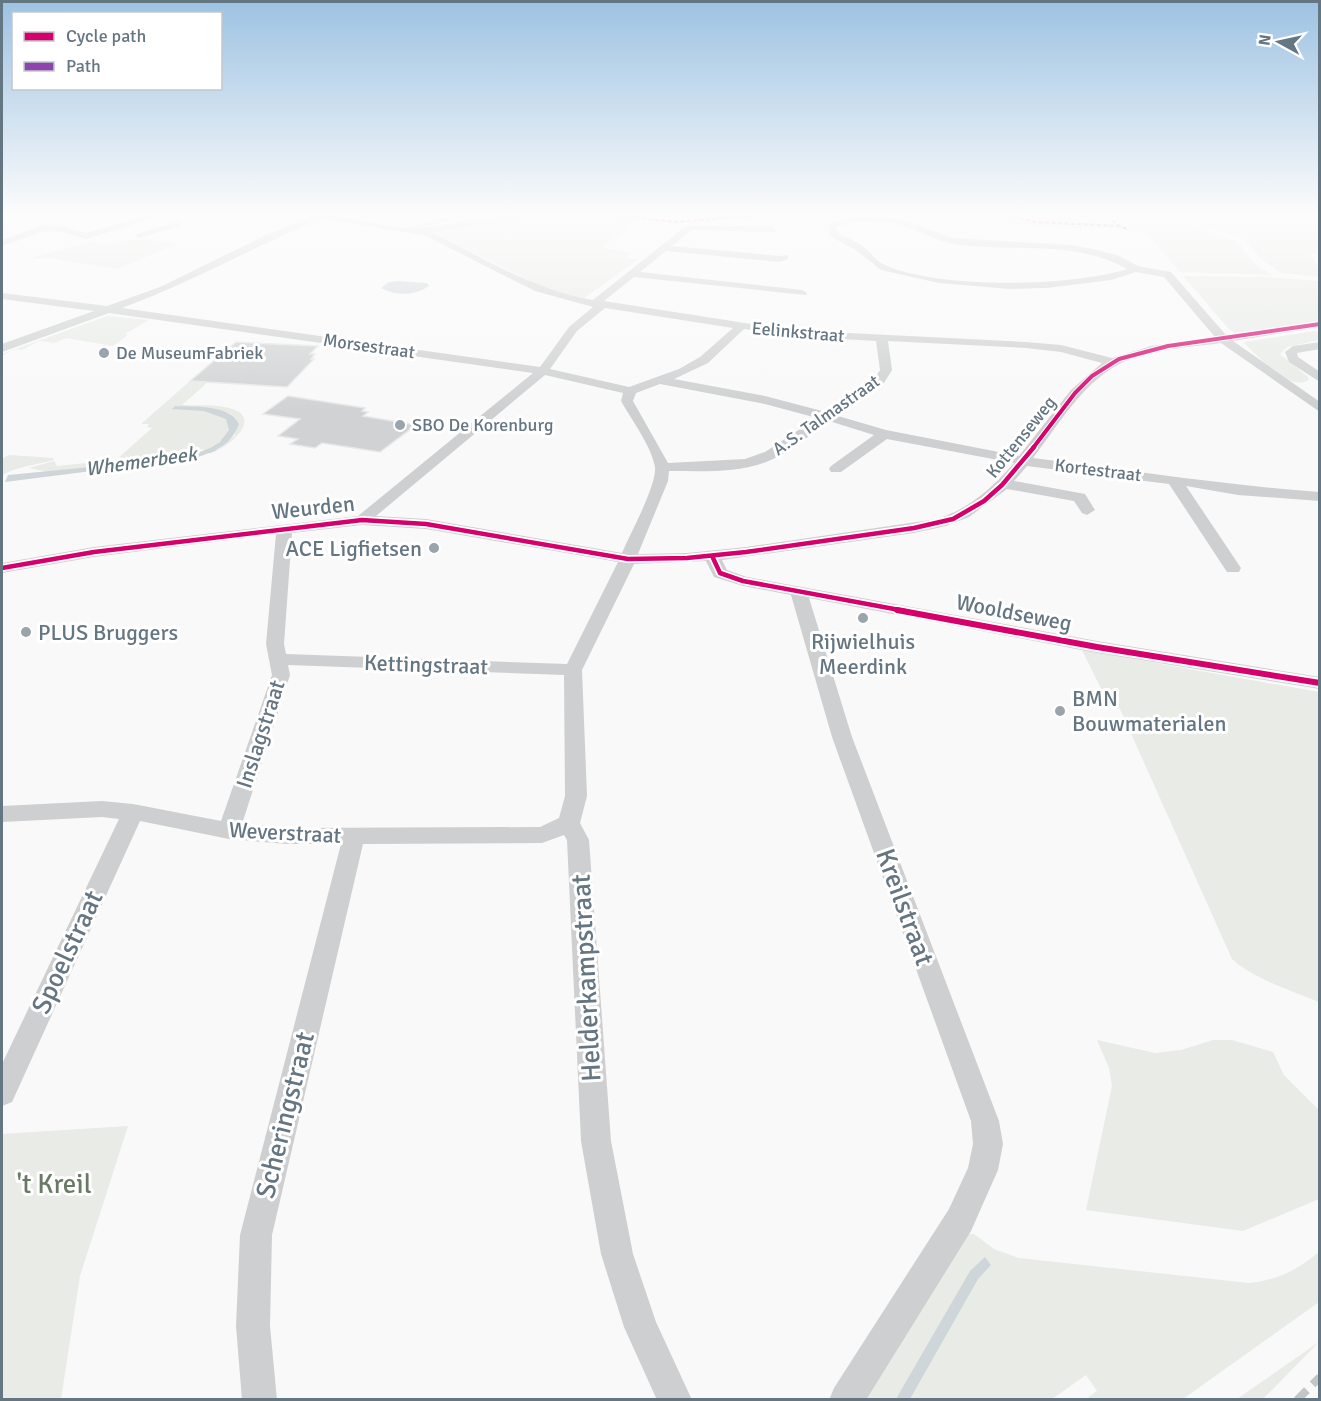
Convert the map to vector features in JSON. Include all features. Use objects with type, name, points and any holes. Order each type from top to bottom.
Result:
[{"type":"street","points":[[2,348],[179,281]]},
{"type":"street","name":"Eelinkstraat","points":[[526,281],[552,294],[598,304],[740,327],[789,333],[882,339],[1026,345],[1061,349],[1112,362]]},
{"type":"street","points":[[362,520],[543,371],[573,329],[623,281]]},
{"type":"street","points":[[697,281],[802,293]]},
{"type":"street","points":[[954,281],[988,285],[1041,285],[1073,281]]},
{"type":"street","points":[[1173,281],[1223,339],[1320,408]]},
{"type":"street","name":"Morsestraat","points":[[2,296],[229,325],[543,371],[630,391]]},
{"type":"street","name":"Kottenseweg","points":[[628,559],[712,558],[939,522],[961,515],[983,503],[1005,484],[1077,391],[1093,375],[1112,362],[1157,349],[1317,326]]},
{"type":"street","points":[[568,823],[576,796],[573,670],[628,559],[661,481],[662,467],[657,453],[627,400],[630,391],[661,381],[704,360],[740,327]]},
{"type":"street","name":"A.S. Talmastraat","points":[[662,467],[724,466],[747,463],[770,455],[884,377],[882,339]]},
{"type":"street","points":[[1316,381],[1293,359],[1291,352],[1297,348],[1320,345]]},
{"type":"street","name":"Kortestraat","points":[[661,381],[765,400],[884,434],[1023,461],[1174,480],[1238,491],[1320,497]]},
{"type":"street","points":[[1286,385],[1316,381]]},
{"type":"street","points":[[836,468],[884,434]]},
{"type":"street","name":"Kortestraat","points":[[1174,480],[1233,568]]},
{"type":"street","name":"Kottenseweg","points":[[1005,484],[1080,497],[1087,510]]},
{"type":"street","name":"Weurden","points":[[2,568],[94,552],[362,520],[426,524],[628,559]]},
{"type":"street","name":"Inslagstraat","points":[[229,831],[281,675],[275,644],[284,528]]},
{"type":"street","name":"Wooldseweg","points":[[712,558],[717,570],[728,578],[1097,647],[1320,683]]},
{"type":"street","name":"Kreilstraat","points":[[798,591],[842,737],[985,1121],[988,1144],[983,1170],[960,1220],[846,1400]]},
{"type":"street","name":"Kettingstraat","points":[[278,659],[573,670]]},
{"type":"street","name":"Weverstraat","points":[[2,814],[92,810],[133,812],[229,831],[286,836],[542,835],[568,823]]},
{"type":"street","name":"Spoelstraat","points":[[2,1093],[133,812]]},
{"type":"street","name":"Helderkampstraat","points":[[568,823],[578,840],[598,1152],[617,1254],[641,1327],[675,1400]]},
{"type":"street","name":"Scheringstraat","points":[[260,1400],[253,1326],[256,1234],[354,836]]},
{"type":"green space","points":[[531,281],[608,281],[583,299],[550,291]]},
{"type":"green space","points":[[1188,281],[1319,281],[1319,321],[1235,333]]},
{"type":"green space","points":[[107,316],[149,320],[125,334],[128,335],[113,346],[66,338],[55,343],[39,341],[22,350],[15,349]]},
{"type":"green space","points":[[1314,331],[1319,333],[1319,340],[1287,347],[1280,354],[1308,377],[1309,380],[1302,382],[1290,380],[1275,371],[1244,342]]},
{"type":"green space","points":[[190,381],[208,382],[182,405],[226,407],[239,412],[244,417],[244,424],[236,437],[222,448],[210,453],[235,435],[230,414],[206,411],[219,415],[230,424],[227,433],[222,441],[210,449],[206,451],[202,449],[197,451],[199,453],[180,459],[49,472],[29,468],[54,461],[57,466],[116,460],[152,428],[147,427],[149,424],[141,424]],"holes":[[[175,406],[202,410],[173,409]]]},
{"type":"green space","points":[[9,455],[53,458],[54,460],[18,468],[2,476],[2,459]]},
{"type":"green space","points":[[1082,650],[1319,692],[1319,1002],[1262,979],[1232,959],[1120,709],[1110,707]]},
{"type":"green space","points":[[1097,1040],[1155,1053],[1181,1050],[1213,1040],[1232,1040],[1273,1052],[1284,1075],[1319,1110],[1319,1199],[1243,1231],[1086,1210],[1112,1086],[1109,1068]]},
{"type":"green space","name":"'t Kreil","points":[[128,1126],[80,1276],[61,1399],[2,1399],[2,1134]]},
{"type":"green space","points":[[965,1234],[974,1234],[994,1249],[1019,1258],[1249,1283],[1287,1273],[1319,1252],[1319,1302],[1183,1399],[1086,1399],[1097,1391],[1086,1375],[1052,1399],[864,1400]]},
{"type":"green space","points":[[1319,1342],[1263,1399],[1237,1399]]},
{"type":"shaded area","points":[[389,282],[427,283],[429,286],[418,292],[405,294],[381,288]]},
{"type":"shaded area","points":[[175,406],[219,410],[227,413],[239,424],[228,442],[210,453],[206,451],[220,442],[229,430],[226,419],[204,411],[172,409]]},
{"type":"shaded area","points":[[111,465],[108,469],[5,482],[8,475]]},
{"type":"shaded area","points":[[985,1257],[991,1265],[978,1279],[910,1399],[896,1399],[970,1271]]},
{"type":"building","points":[[236,342],[318,346],[310,354],[315,354],[311,359],[314,359],[287,387],[190,381]]},
{"type":"building","name":"SBO De Korenburg","points":[[288,396],[365,408],[362,411],[368,412],[363,416],[416,425],[380,452],[322,443],[315,448],[290,444],[298,439],[278,436],[300,419],[263,414]]},
{"type":"waterway","name":"Whemerbeek","points":[[103,469],[189,458],[214,449]]},
{"type":"railway","points":[[1297,1400],[1320,1377]]},
{"type":"cycle path","points":[[2,568],[94,552],[362,520],[426,524],[628,559],[687,558],[746,552],[928,525],[964,514],[1002,485],[1018,468],[1075,393],[1105,366],[1151,349],[1320,324]]},
{"type":"cycle path","points":[[713,558],[720,573],[743,581],[1097,647],[1320,683]]},
{"type":"place","name":"De MuseumFabriek","points":[[104,353]]},
{"type":"place","name":"SBO De Korenburg","points":[[400,425]]},
{"type":"place","name":"ACE Ligfietsen","points":[[434,548]]},
{"type":"place","name":"Rijwielhuis Meerdink","points":[[863,618]]},
{"type":"place","name":"PLUS Bruggers","points":[[26,632]]},
{"type":"place","name":"BMN Bouwmaterialen","points":[[1060,711]]}]
